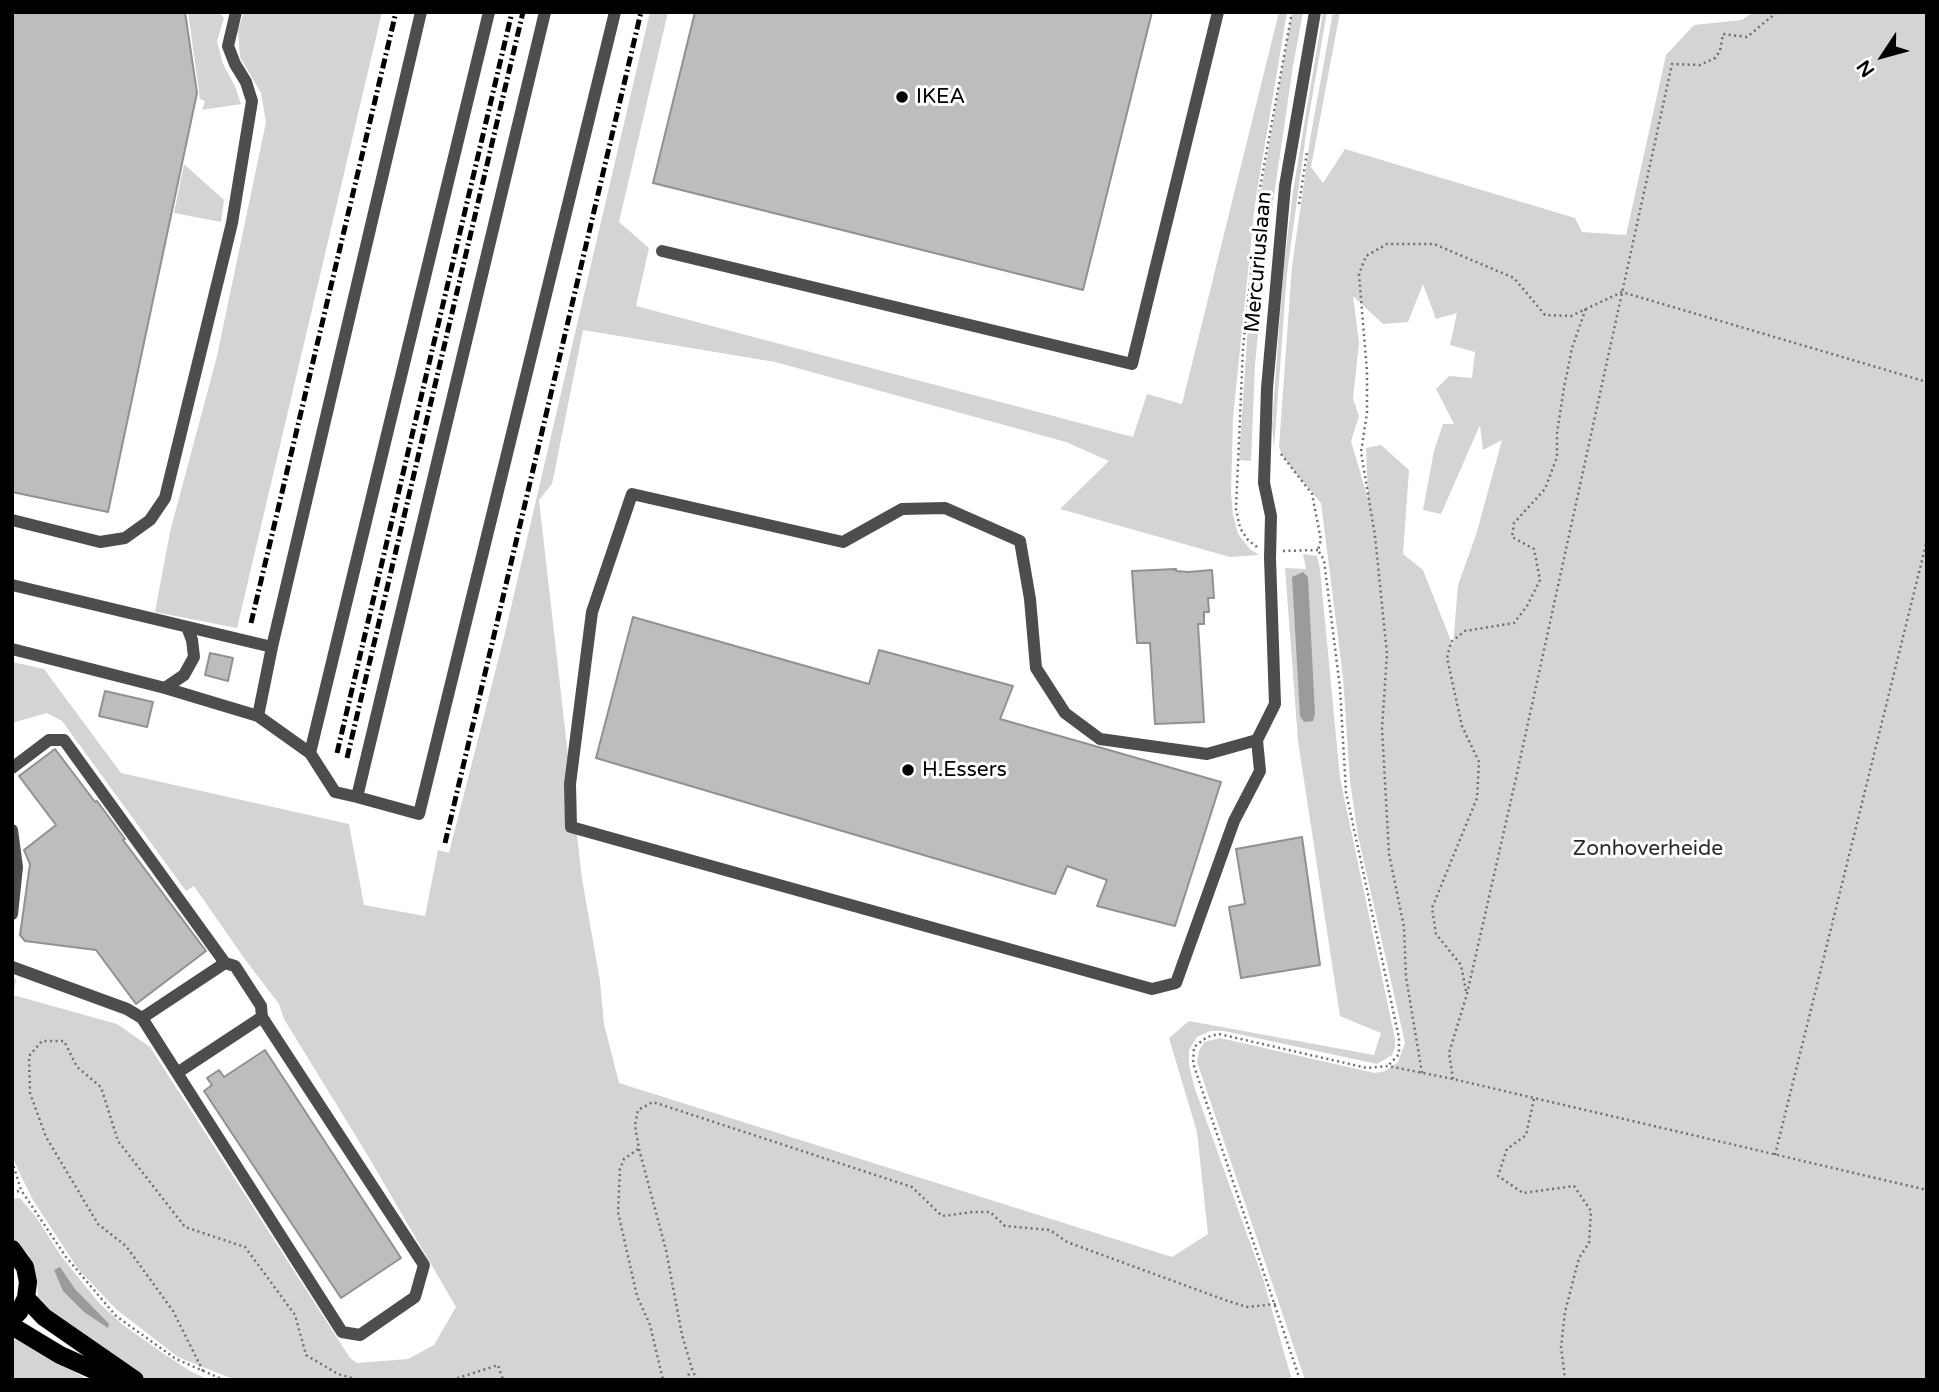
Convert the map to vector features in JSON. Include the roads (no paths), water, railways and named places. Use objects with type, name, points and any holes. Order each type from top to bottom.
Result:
[{"type":"main road","points":[[12,1249],[25,1266],[28,1282],[26,1298],[12,1319]]},
{"type":"main road","points":[[26,1298],[44,1317],[135,1380]]},
{"type":"main road","points":[[12,1326],[60,1355],[116,1380]]},
{"type":"street","points":[[12,520],[100,542],[125,538],[150,520],[165,498],[232,223],[252,101],[228,46],[236,12]]},
{"type":"street","points":[[258,716],[421,12]]},
{"type":"street","points":[[310,753],[489,12]]},
{"type":"street","points":[[357,797],[545,12]]},
{"type":"street","points":[[12,649],[165,688],[258,716],[310,753],[335,792],[419,814],[615,12]]},
{"type":"street","points":[[662,251],[1132,364],[1217,12]]},
{"type":"street","name":"Mercuriuslaan","points":[[1257,740],[1275,704],[1271,516],[1264,483],[1270,347],[1285,186],[1315,12]]},
{"type":"street","points":[[632,494],[843,542],[902,509],[945,508],[1020,541],[1030,599],[1036,668],[1065,713],[1100,739],[1114,741],[1207,754],[1257,740],[1260,771],[1234,821],[1176,983],[1152,989],[571,827],[570,784],[592,612],[632,494]]},
{"type":"street","points":[[12,585],[272,647]]},
{"type":"street","points":[[165,688],[184,675],[194,657],[187,627]]},
{"type":"street","points":[[12,768],[49,740],[64,740],[225,963],[235,965],[261,1006],[262,1017],[424,1265],[415,1297],[360,1335],[342,1332],[142,1018],[127,1009],[12,967]]},
{"type":"street","points":[[12,831],[17,866],[12,914]]},
{"type":"street","points":[[142,1018],[225,963]]},
{"type":"street","points":[[177,1073],[262,1017]]},
{"type":"railway","points":[[251,623],[396,12]]},
{"type":"railway","points":[[337,753],[512,12]]},
{"type":"railway","points":[[347,758],[523,12]]},
{"type":"railway","points":[[445,843],[641,12]]},
{"type":"place","name":"IKEA","points":[[902,97]]},
{"type":"place","name":"H.Essers","points":[[908,770]]},
{"type":"park label","name":"Zonhoverheide","points":[[1648,849]]}]
